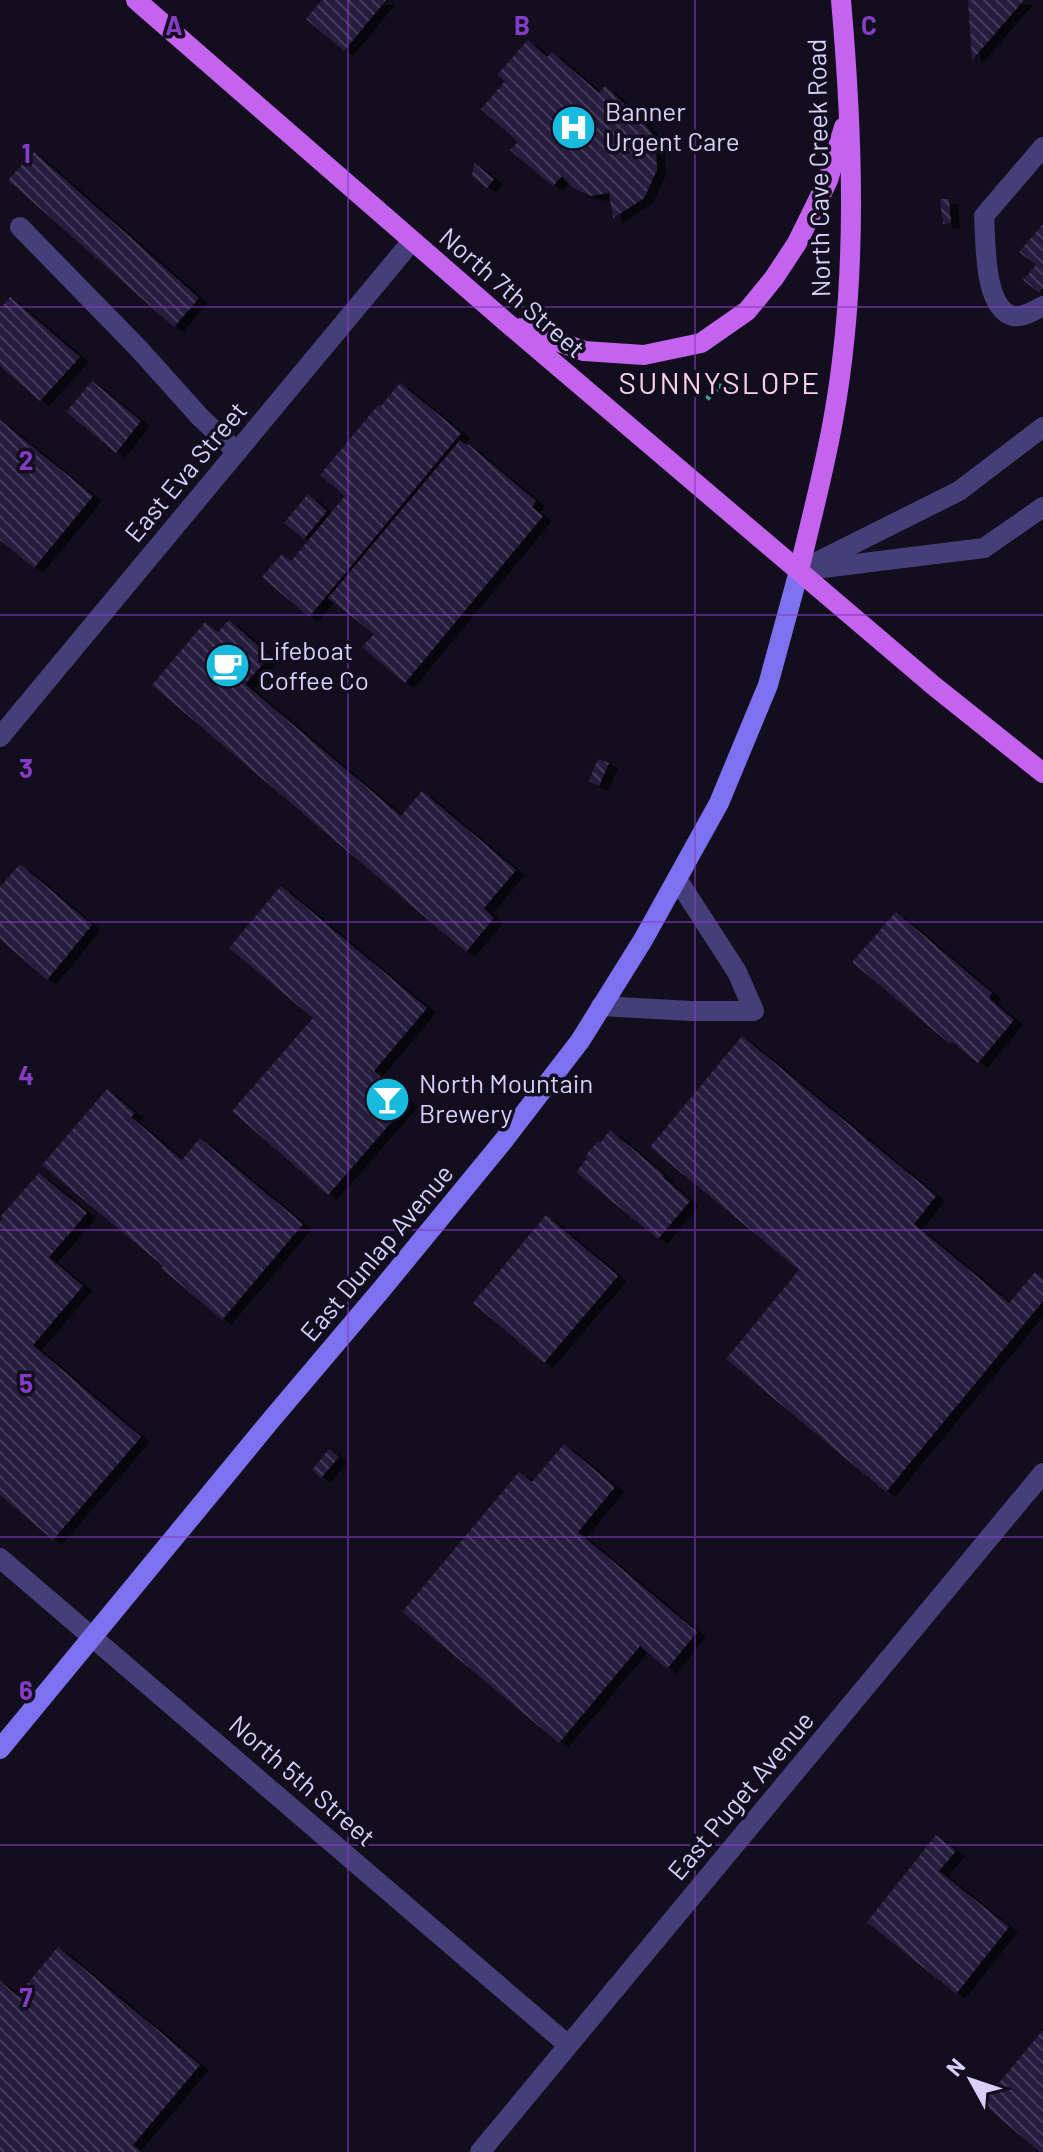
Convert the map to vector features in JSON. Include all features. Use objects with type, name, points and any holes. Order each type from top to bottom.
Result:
[{"type":"main road","name":"North 7th Street","points":[[136,0],[506,322],[934,686],[1043,773]]},
{"type":"main road","name":"North Cave Creek Road","points":[[799,571],[834,415],[847,308],[851,200],[849,107],[841,0]]},
{"type":"main road","points":[[506,322],[584,351],[644,355],[701,343],[747,311],[797,243],[828,180],[849,107]]},
{"type":"main road","name":"East Dunlap Avenue","points":[[0,1749],[504,1140],[580,1041],[643,940],[719,803],[768,685],[799,571]]},
{"type":"street","points":[[1043,147],[984,216],[990,287],[995,300],[1003,310],[1015,316],[1043,306]]},
{"type":"street","points":[[20,227],[237,452]]},
{"type":"street","name":"East Eva Street","points":[[0,737],[412,241]]},
{"type":"street","points":[[799,571],[959,491],[1043,427]]},
{"type":"street","points":[[799,571],[984,548],[1043,507]]},
{"type":"street","points":[[601,1006],[754,1011],[737,972],[677,879]]},
{"type":"street","name":"East Puget Avenue","points":[[480,2152],[1043,1473]]},
{"type":"street","name":"North 5th Street","points":[[0,1558],[568,2045]]},
{"type":"path","points":[[716,378],[719,386]]},
{"type":"path","points":[[719,386],[736,388]]},
{"type":"path","points":[[707,399],[719,386]]},
{"type":"building","points":[[322,0],[386,0],[344,51],[306,19]]},
{"type":"building","points":[[968,0],[1024,0],[972,60]]},
{"type":"building","name":"Banner Urgent Care","points":[[528,40],[547,57],[552,52],[599,93],[605,86],[638,116],[655,137],[657,170],[644,198],[613,218],[609,193],[591,196],[573,188],[562,176],[553,186],[510,150],[518,142],[481,109],[505,81],[497,75]]},
{"type":"building","points":[[34,152],[199,298],[174,327],[8,180]]},
{"type":"building","points":[[474,163],[494,179],[487,188],[472,176]]},
{"type":"building","points":[[940,199],[949,199],[951,223],[943,224]]},
{"type":"building","points":[[1043,224],[1043,288],[1039,293],[1023,280],[1036,265],[1019,252]]},
{"type":"building","points":[[10,297],[80,357],[40,401],[0,366],[0,309]]},
{"type":"building","points":[[92,381],[141,421],[116,453],[66,412]]},
{"type":"building","points":[[400,383],[461,433],[309,617],[262,577],[282,554],[291,561],[345,496],[320,475]]},
{"type":"building","points":[[0,420],[93,496],[34,568],[0,540]]},
{"type":"building","points":[[460,440],[536,501],[532,507],[543,516],[405,683],[362,647],[374,634],[328,598]]},
{"type":"building","points":[[308,494],[327,511],[304,539],[284,523]]},
{"type":"building","points":[[229,620],[270,656],[245,684],[401,816],[422,791],[516,870],[484,908],[494,918],[466,952],[152,685],[205,622],[218,632]]},
{"type":"building","points":[[598,759],[609,763],[599,786],[589,781]]},
{"type":"building","points":[[20,864],[92,925],[47,980],[0,939],[0,887]]},
{"type":"building","points":[[281,886],[427,1008],[374,1071],[409,1102],[328,1195],[232,1111],[313,1018],[229,948]]},
{"type":"building","points":[[896,912],[992,993],[989,998],[1014,1020],[978,1063],[952,1042],[950,1044],[852,962]]},
{"type":"building","points":[[742,1036],[936,1196],[914,1224],[1009,1303],[1035,1272],[1043,1279],[1043,1301],[886,1492],[726,1359],[799,1270],[650,1147]]},
{"type":"building","points":[[107,1089],[135,1113],[131,1117],[182,1160],[200,1138],[303,1224],[222,1320],[161,1268],[163,1266],[42,1165]]},
{"type":"building","points":[[610,1130],[690,1201],[658,1239],[576,1172],[588,1157],[585,1156]]},
{"type":"building","points":[[39,1173],[87,1213],[49,1257],[83,1286],[33,1345],[141,1437],[53,1540],[0,1495],[0,1221]]},
{"type":"building","points":[[546,1215],[618,1276],[544,1363],[473,1303]]},
{"type":"building","points":[[564,1444],[615,1487],[578,1532],[697,1632],[667,1669],[640,1646],[559,1743],[402,1612],[519,1472],[532,1482]]},
{"type":"building","points":[[329,1449],[339,1457],[321,1478],[312,1470]]},
{"type":"building","points":[[936,1835],[956,1851],[939,1871],[1009,1927],[956,1994],[867,1922]]},
{"type":"building","points":[[58,1947],[200,2065],[133,2145],[142,2152],[0,2152],[0,1981],[17,1996]]},
{"type":"building","points":[[1043,2030],[1043,2152],[1040,2152],[982,2103]]},
{"type":"place","name":"Banner Urgent Care","points":[[574,127]]},
{"type":"place","name":"Lifeboat Coffee Co","points":[[228,666]]},
{"type":"place","name":"North Mountain Brewery","points":[[388,1099]]},
{"type":"district","name":"SUNNYSLOPE","points":[[720,384]]}]
